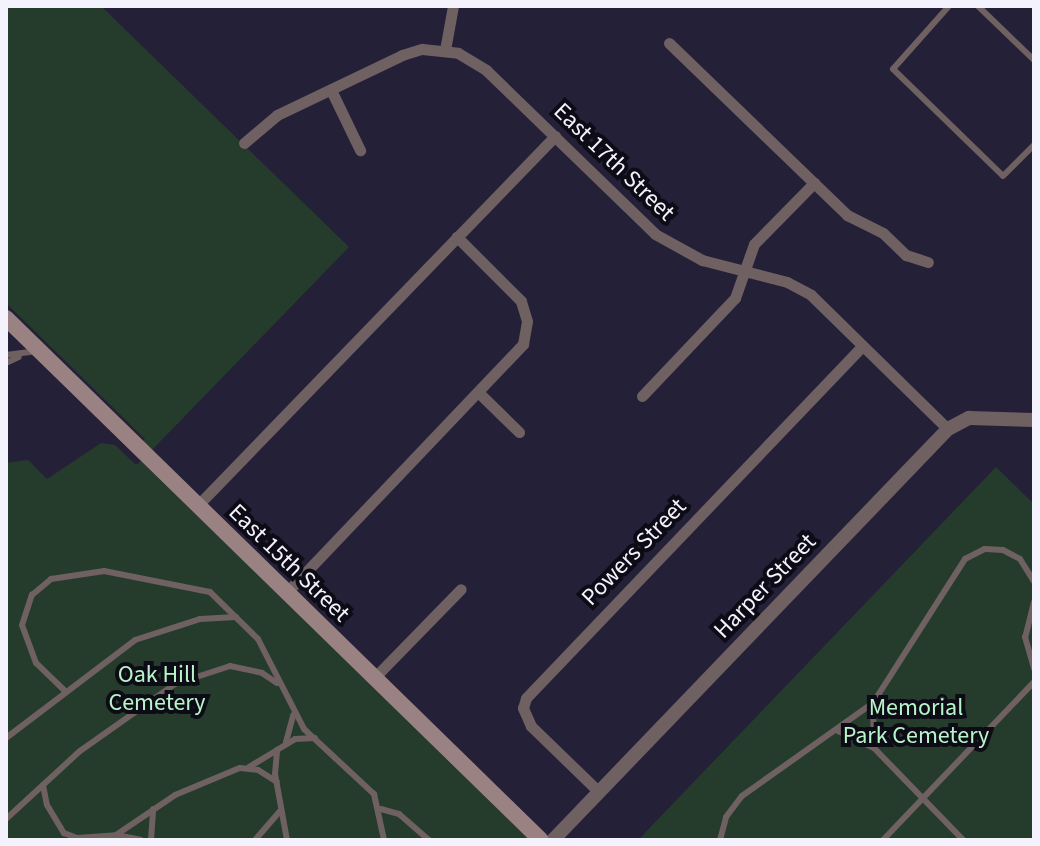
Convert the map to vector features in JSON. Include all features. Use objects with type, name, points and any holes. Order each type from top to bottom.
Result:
[{"type":"main road","name":"East 15th Street","points":[[6,318],[30,353],[197,506],[541,840]]},
{"type":"street","points":[[244,143],[267,122],[413,51],[445,50],[453,6]]},
{"type":"street","points":[[669,43],[847,215],[883,233],[906,255],[928,262]]},
{"type":"street","name":"East 17th Street","points":[[445,50],[486,70],[671,245],[811,295],[948,429]]},
{"type":"street","points":[[331,90],[360,150]]},
{"type":"street","points":[[197,506],[555,136]]},
{"type":"street","points":[[642,396],[728,307],[754,244],[814,183]]},
{"type":"street","points":[[286,593],[517,354],[527,321],[514,293],[457,237]]},
{"type":"street","name":"Powers Street","points":[[599,792],[531,726],[523,708],[526,698],[862,347]]},
{"type":"street","points":[[479,393],[519,432]]},
{"type":"street","points":[[948,429],[969,418],[1034,420]]},
{"type":"street","name":"Harper Street","points":[[553,840],[948,429]]},
{"type":"street","points":[[374,678],[461,589]]},
{"type":"lane","points":[[949,6],[893,69],[1003,176],[1034,145]]},
{"type":"lane","points":[[978,6],[1034,60]]},
{"type":"lane","points":[[6,355],[30,353]]},
{"type":"lane","points":[[6,363],[30,353]]},
{"type":"lane","points":[[720,840],[736,801],[873,703],[965,559],[985,549],[1003,550],[1020,559],[1034,581]]},
{"type":"lane","points":[[64,690],[36,663],[22,625],[32,595],[62,573],[104,571],[195,586],[210,592],[239,617],[258,639],[293,715],[365,783],[381,809],[384,840]]},
{"type":"lane","points":[[1034,602],[1025,637],[1034,669]]},
{"type":"lane","points":[[6,738],[64,690],[135,640],[200,619],[239,617]]},
{"type":"lane","points":[[6,819],[109,728],[195,674],[245,667],[277,683]]},
{"type":"lane","points":[[883,840],[1034,682]]},
{"type":"lane","points":[[873,703],[874,748]]},
{"type":"lane","points":[[285,743],[293,715]]},
{"type":"lane","points":[[836,730],[874,748],[963,840]]},
{"type":"lane","points":[[64,833],[102,838],[116,835],[153,809],[206,779],[249,767],[285,743],[315,738]]},
{"type":"lane","points":[[277,750],[280,811],[287,840]]},
{"type":"lane","points":[[249,767],[277,782]]},
{"type":"lane","points":[[43,785],[47,805],[71,840]]},
{"type":"lane","points":[[151,840],[153,809]]},
{"type":"lane","points":[[381,809],[399,814],[429,840]]},
{"type":"lane","points":[[255,840],[280,811]]},
{"type":"lane","points":[[116,835],[141,840]]},
{"type":"green space","points":[[6,6],[101,6],[349,247],[151,451],[141,442],[145,439],[6,303]]},
{"type":"green space","name":"Oak Hill Cemetery","points":[[101,443],[115,445],[136,465],[141,461],[531,840],[6,840],[6,463],[28,460],[47,479]]},
{"type":"green space","name":"Memorial Park Cemetery","points":[[996,467],[1034,504],[1034,840],[638,840]]}]
